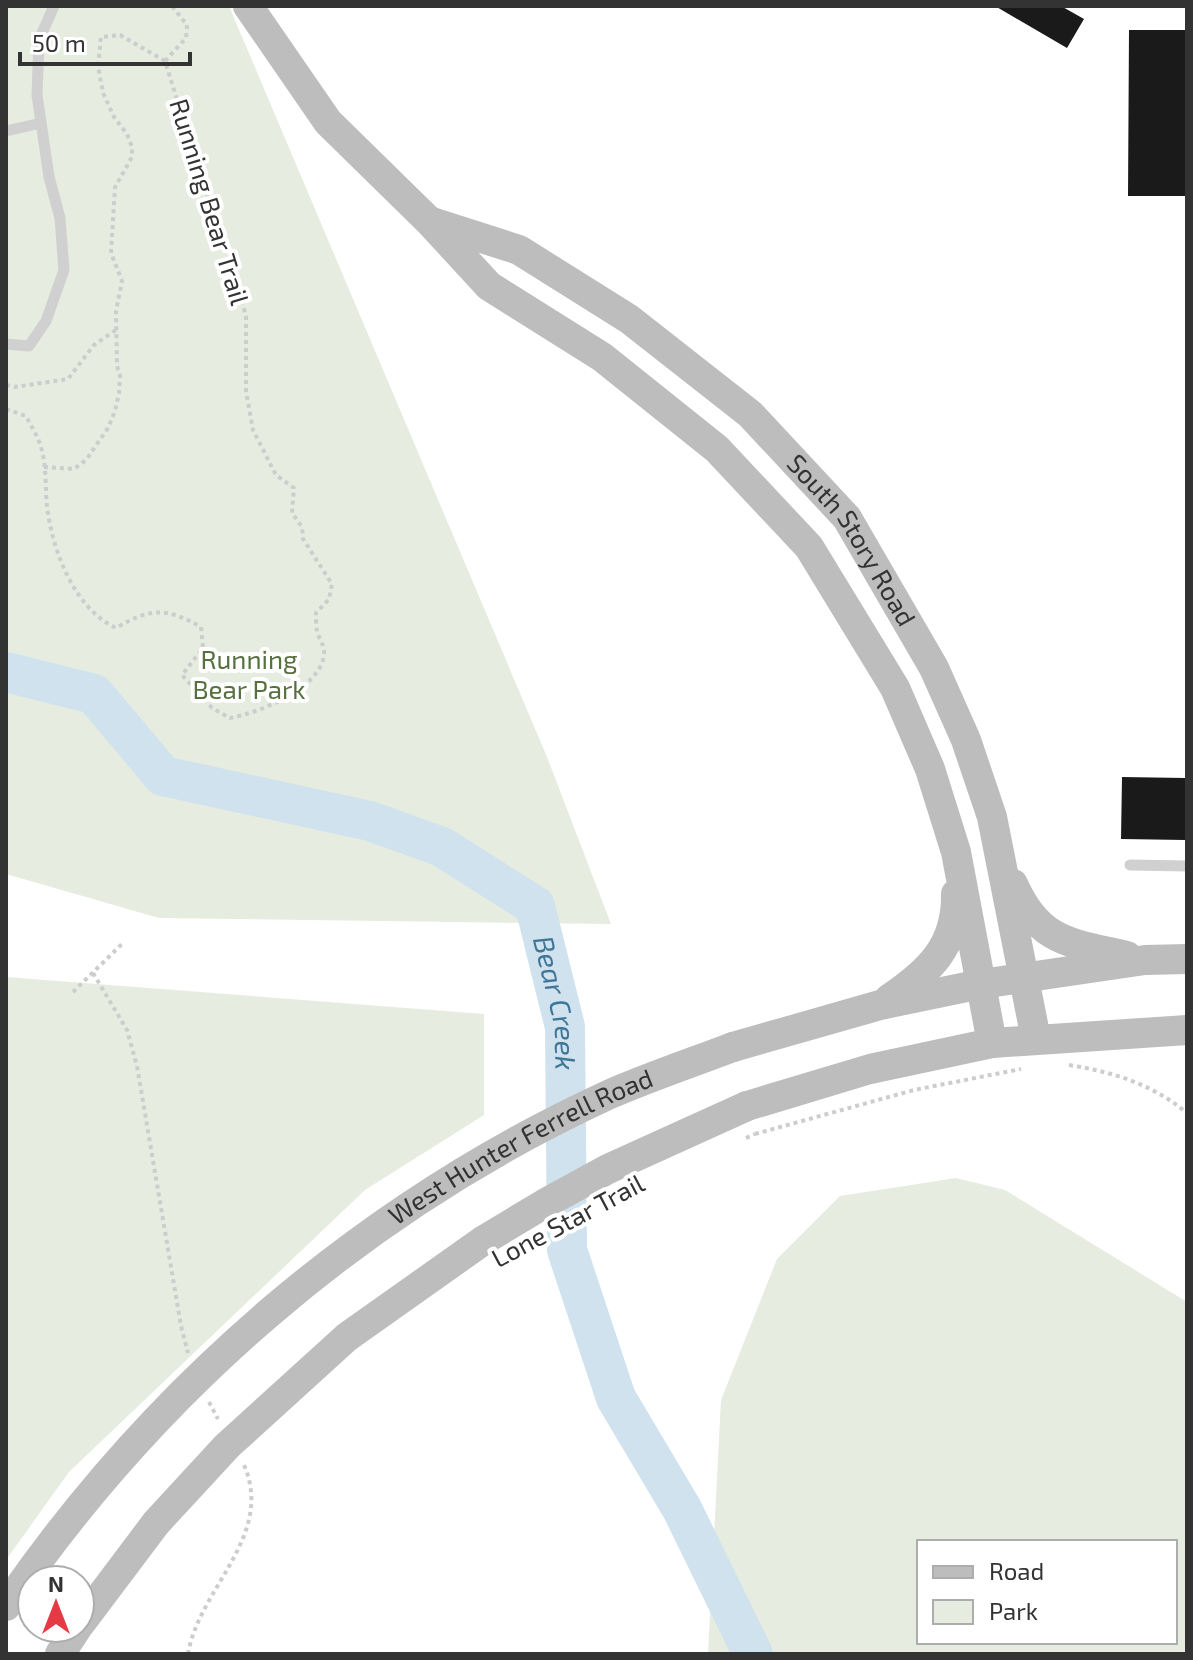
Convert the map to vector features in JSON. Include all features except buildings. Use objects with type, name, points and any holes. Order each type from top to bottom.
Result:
[{"type":"main road","name":"South Story Road","points":[[248,6],[328,122],[430,222],[489,286],[602,357],[717,449],[809,547],[895,688],[930,769],[956,852],[992,1043]]},
{"type":"main road","name":"South Story Road","points":[[430,222],[519,250],[629,319],[750,414],[847,518],[934,668],[966,740],[992,817],[1036,1039]]},
{"type":"main road","points":[[999,850],[1025,911],[1049,933],[1072,943],[1145,960]]},
{"type":"main road","points":[[880,1005],[920,978],[946,943],[957,909],[956,852]]},
{"type":"main road","name":"West Hunter Ferrell Road","points":[[6,1606],[40,1557],[129,1449],[226,1351],[300,1285],[379,1225],[496,1153],[609,1095],[733,1047],[880,1005],[981,984],[1145,960],[1187,959]]},
{"type":"main road","points":[[96,1603],[156,1523],[227,1446],[347,1337],[484,1240],[608,1169],[751,1120],[870,1069],[992,1043],[1187,1030]]},
{"type":"lane","points":[[6,344],[29,346],[46,321],[64,270],[60,218],[49,177],[37,95],[39,40],[54,6]]},
{"type":"lane","points":[[6,131],[41,123]]},
{"type":"lane","points":[[1130,865],[1187,866]]},
{"type":"path","points":[[44,467],[74,469],[86,460],[108,428],[115,411],[120,376],[116,330],[122,281],[111,253],[115,187],[132,157],[132,147],[103,93],[98,66],[101,37],[120,35],[165,61],[186,38],[187,25],[172,6]]},
{"type":"path","name":"Running Bear Trail","points":[[6,409],[26,416],[41,447],[48,512],[59,554],[70,582],[100,620],[116,628],[137,616],[158,611],[181,615],[201,627],[203,648],[182,675],[212,708],[230,718],[269,707],[317,673],[324,656],[316,613],[329,599],[332,584],[303,539],[302,527],[292,513],[294,488],[276,475],[253,430],[246,391],[246,317],[229,249],[195,164],[165,61]]},
{"type":"path","points":[[6,385],[15,387],[68,379],[94,345],[116,330]]},
{"type":"path","points":[[73,992],[124,942]]},
{"type":"path","points":[[93,973],[127,1030],[137,1066],[181,1326],[192,1366]]},
{"type":"path","points":[[1060,1065],[1109,1072],[1147,1086],[1187,1113]]},
{"type":"path","points":[[742,1139],[751,1120],[1028,1068]]},
{"type":"path","points":[[206,1397],[219,1421]]},
{"type":"path","points":[[188,1654],[190,1638],[201,1612],[241,1547],[249,1523],[252,1495],[246,1468],[239,1456]]},
{"type":"path","points":[[236,1467],[246,1457]]},
{"type":"green space","name":"Running Bear Park","points":[[6,6],[229,6],[547,757],[611,924],[159,918],[6,874]]},
{"type":"green space","points":[[6,977],[484,1014],[484,1115],[365,1190],[69,1472],[6,1560]]},
{"type":"green space","points":[[956,1178],[1005,1190],[1187,1302],[1187,1654],[708,1654],[721,1400],[777,1259],[840,1196]]},
{"type":"waterway","name":"Bear Creek","points":[[6,672],[94,694],[163,776],[370,821],[442,847],[535,906],[565,1027],[567,1250],[616,1398],[682,1509],[753,1654]]}]
